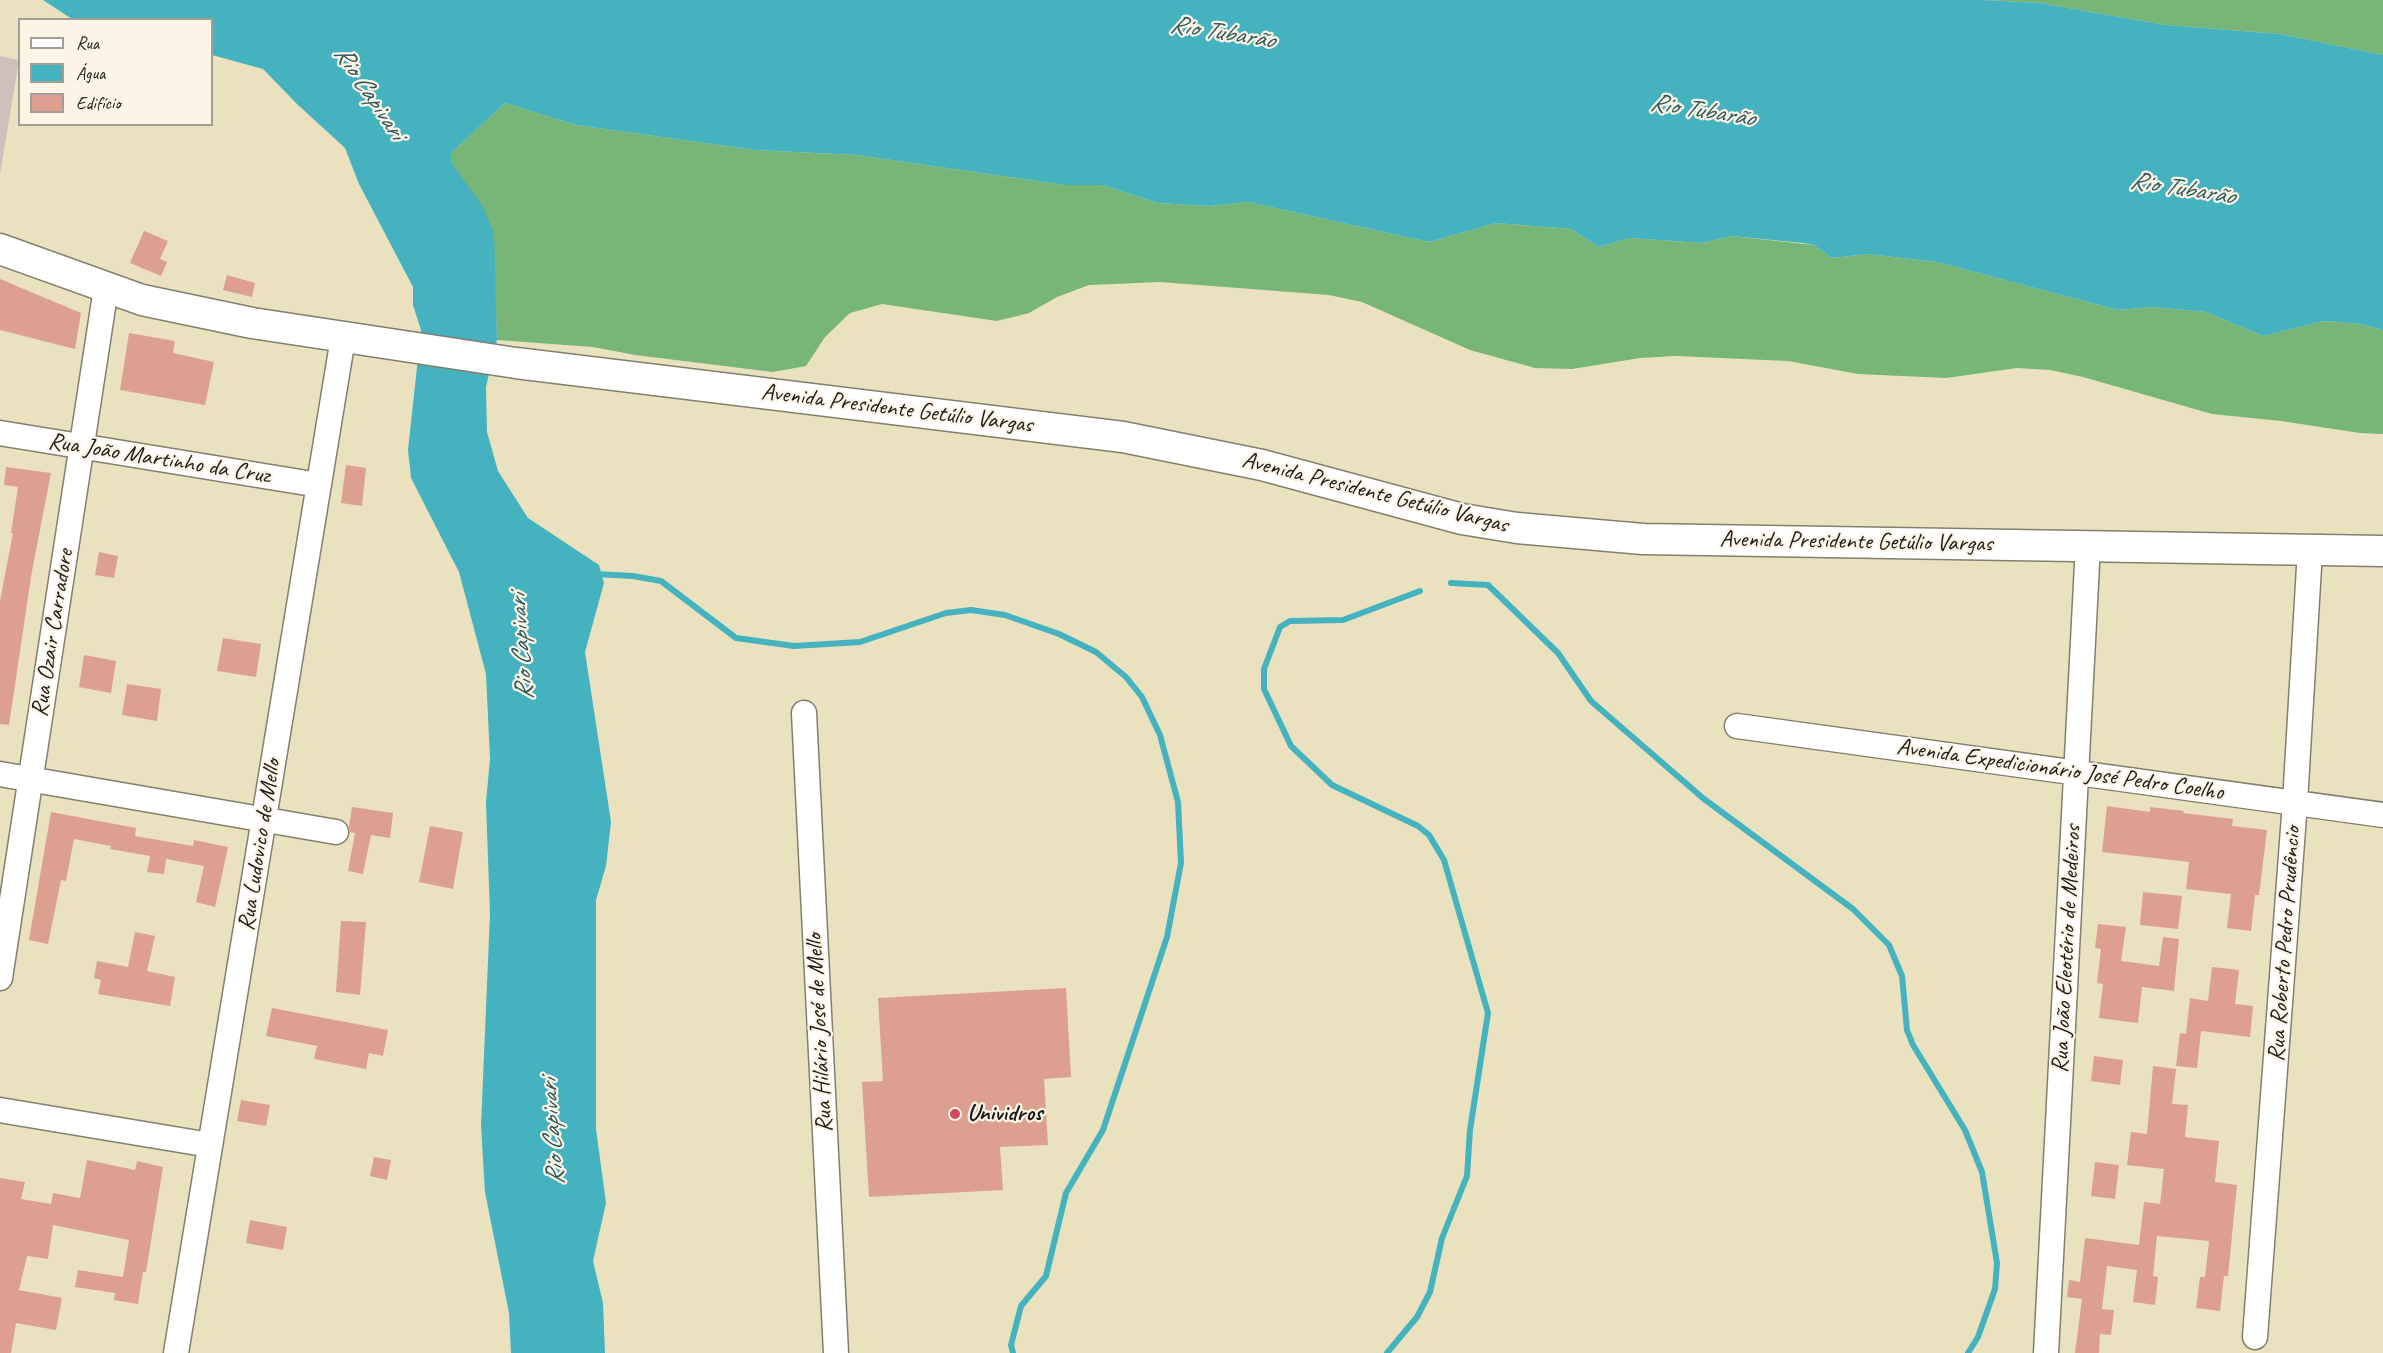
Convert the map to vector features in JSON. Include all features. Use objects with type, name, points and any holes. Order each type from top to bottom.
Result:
[{"type":"main road","name":"Avenida Presidente Getúlio Vargas","points":[[0,249],[106,288],[172,308],[343,338],[516,363],[1123,437],[1262,465],[1462,519],[1527,529],[1576,535],[1654,539],[2383,551]]},
{"type":"street","name":"Rua Ozair Carradore","points":[[0,978],[106,288]]},
{"type":"street","name":"Rua Ludovico de Mello","points":[[176,1353],[343,338]]},
{"type":"street","name":"Rua João Martinho da Cruz","points":[[0,433],[318,485]]},
{"type":"street","name":"Rua João Eleotério de Medeiros","points":[[2046,1353],[2088,545]]},
{"type":"street","name":"Rua Roberto Pedro Prudêncio","points":[[2255,1337],[2295,802],[2310,550]]},
{"type":"street","name":"Rua Hilário José de Mello","points":[[804,714],[836,1353]]},
{"type":"street","name":"Avenida Expedicionário José Pedro Coelho","points":[[1737,726],[2383,815]]},
{"type":"street","points":[[0,774],[336,832]]},
{"type":"street","points":[[0,1110],[210,1145]]},
{"type":"shaded area","points":[[0,56],[18,60],[18,66],[0,174]]},
{"type":"green space","points":[[1983,0],[2383,0],[2383,55],[2280,34],[2166,25],[2040,3]]},
{"type":"green space","points":[[505,103],[576,125],[755,150],[857,155],[1065,185],[1102,185],[1158,203],[1210,206],[1248,202],[1429,242],[1496,223],[1571,229],[1599,247],[1630,238],[1702,243],[1731,236],[1814,245],[1832,258],[1867,254],[1937,262],[2118,310],[2152,307],[2206,312],[2263,336],[2324,321],[2360,324],[2383,330],[2383,434],[2212,414],[2083,377],[2050,370],[2017,368],[1946,378],[1858,374],[1788,361],[1676,356],[1640,358],[1572,369],[1535,368],[1470,350],[1362,302],[1329,295],[1160,282],[1089,285],[1057,297],[1029,313],[997,321],[882,304],[850,313],[825,337],[806,366],[773,372],[635,355],[593,347],[497,340],[493,234],[451,162],[451,153]]},
{"type":"water","points":[[43,0],[1983,0],[2040,3],[2166,25],[2280,34],[2383,55],[2383,330],[2360,324],[2324,321],[2263,336],[2206,312],[2152,307],[2118,310],[1937,262],[1867,254],[1832,258],[1814,245],[1731,236],[1702,243],[1630,238],[1599,247],[1571,229],[1496,223],[1429,242],[1248,202],[1210,206],[1158,203],[1102,185],[1065,185],[857,155],[755,150],[576,125],[505,103],[451,153],[451,162],[483,207],[494,234],[497,340],[486,387],[487,432],[498,471],[528,518],[599,565],[604,583],[585,652],[611,822],[606,866],[596,900],[596,1129],[606,1203],[593,1261],[603,1303],[605,1353],[511,1353],[509,1313],[485,1192],[481,1126],[490,914],[486,802],[490,759],[486,674],[459,572],[411,478],[408,450],[421,330],[413,305],[413,287],[359,184],[345,148],[263,69],[213,55],[213,18],[70,18]]},
{"type":"building","points":[[144,231],[168,241],[160,259],[167,262],[161,276],[130,263]]},
{"type":"building","points":[[227,275],[255,283],[252,297],[223,290]]},
{"type":"building","points":[[0,279],[81,313],[75,349],[0,330]]},
{"type":"building","points":[[129,333],[175,341],[173,353],[214,362],[205,405],[120,390]]},
{"type":"building","points":[[346,465],[366,468],[362,506],[341,503]]},
{"type":"building","points":[[6,467],[51,473],[32,571],[9,725],[0,724],[0,601],[13,533],[11,533],[18,487],[4,485]]},
{"type":"building","points":[[99,552],[118,556],[114,578],[95,575]]},
{"type":"building","points":[[223,638],[261,644],[256,677],[217,671]]},
{"type":"building","points":[[84,655],[116,661],[111,693],[79,687]]},
{"type":"building","points":[[127,684],[161,689],[157,721],[122,715]]},
{"type":"building","points":[[2107,806],[2150,812],[2150,807],[2184,811],[2183,813],[2233,819],[2232,826],[2267,830],[2259,895],[2255,895],[2251,931],[2227,928],[2231,894],[2186,889],[2189,862],[2102,852]]},
{"type":"building","points":[[352,807],[393,813],[390,838],[371,835],[363,874],[348,871],[355,833],[350,832],[349,827]]},
{"type":"building","points":[[51,812],[136,828],[135,836],[193,846],[194,840],[228,847],[215,907],[196,902],[204,866],[166,859],[164,874],[147,872],[150,856],[110,849],[111,846],[74,839],[66,881],[61,880],[48,944],[29,940]]},
{"type":"building","points":[[430,826],[463,832],[453,889],[419,882]]},
{"type":"building","points":[[2143,892],[2182,896],[2178,929],[2140,925]]},
{"type":"building","points":[[341,921],[366,922],[360,995],[336,992]]},
{"type":"building","points":[[2098,924],[2126,927],[2121,961],[2159,966],[2163,937],[2179,939],[2174,991],[2142,987],[2138,1023],[2099,1018],[2103,984],[2097,983],[2101,949],[2095,948]]},
{"type":"building","points":[[135,932],[155,936],[147,971],[175,977],[170,1006],[98,994],[101,980],[94,978],[97,961],[128,967]]},
{"type":"building","points":[[2212,967],[2239,970],[2235,1004],[2253,1006],[2250,1037],[2201,1031],[2197,1068],[2176,1066],[2180,1033],[2186,1034],[2190,998],[2208,1001]]},
{"type":"building","name":"Unividros","points":[[1066,988],[1071,1077],[1044,1079],[1048,1145],[1000,1147],[1003,1190],[869,1197],[862,1082],[883,1081],[878,998]]},
{"type":"building","points":[[272,1008],[388,1030],[383,1056],[369,1053],[366,1069],[314,1059],[317,1046],[266,1036]]},
{"type":"building","points":[[2094,1056],[2123,1060],[2120,1085],[2091,1081]]},
{"type":"building","points":[[2153,1066],[2176,1069],[2172,1104],[2188,1105],[2185,1137],[2219,1141],[2215,1182],[2237,1185],[2228,1276],[2224,1276],[2220,1311],[2196,1308],[2200,1277],[2205,1277],[2209,1241],[2157,1236],[2153,1276],[2158,1277],[2155,1305],[2133,1302],[2137,1270],[2107,1266],[2102,1309],[2114,1310],[2111,1335],[2100,1334],[2099,1353],[2075,1353],[2082,1299],[2067,1297],[2069,1280],[2080,1282],[2085,1238],[2139,1245],[2144,1202],[2160,1204],[2164,1169],[2127,1165],[2131,1132],[2147,1134]]},
{"type":"building","points":[[241,1100],[270,1105],[266,1126],[237,1121]]},
{"type":"building","points":[[374,1157],[391,1160],[387,1180],[370,1176]]},
{"type":"building","points":[[87,1160],[135,1170],[137,1161],[163,1167],[146,1272],[143,1272],[138,1304],[114,1300],[115,1293],[75,1287],[78,1270],[123,1277],[129,1240],[53,1225],[48,1259],[27,1256],[19,1290],[62,1298],[56,1330],[16,1323],[11,1353],[0,1353],[0,1178],[25,1182],[21,1199],[51,1204],[53,1193],[80,1198]]},
{"type":"building","points":[[2095,1162],[2119,1165],[2115,1199],[2091,1196]]},
{"type":"building","points":[[250,1220],[287,1227],[283,1250],[246,1243]]},
{"type":"waterway","points":[[595,574],[633,576],[661,581],[736,638],[794,646],[860,642],[946,613],[971,610],[1005,615],[1059,634],[1096,652],[1126,677],[1142,697],[1160,735],[1178,802],[1181,863],[1167,937],[1103,1130],[1066,1193],[1046,1276],[1021,1306],[1011,1345],[1013,1353]]},
{"type":"waterway","points":[[1451,583],[1488,585],[1558,653],[1591,701],[1704,799],[1853,909],[1889,945],[1902,976],[1907,1030],[1913,1045],[1965,1130],[1982,1172],[1997,1263],[1995,1289],[1978,1337],[1968,1353]]},
{"type":"waterway","points":[[1387,1353],[1417,1317],[1430,1292],[1442,1238],[1467,1176],[1470,1130],[1488,1013],[1444,860],[1429,835],[1418,826],[1332,785],[1291,746],[1264,689],[1264,669],[1280,627],[1290,621],[1343,620],[1420,591]]},
{"type":"place","name":"Unividros","points":[[955,1114]]},
{"type":"water label","name":"Rio Tubarão","points":[[1222,33]]},
{"type":"water label","name":"Rio Capivari","points":[[369,93]]},
{"type":"water label","name":"Rio Tubarão","points":[[1702,111]]},
{"type":"water label","name":"Rio Tubarão","points":[[2182,189]]},
{"type":"water label","name":"Rio Capivari","points":[[522,647]]},
{"type":"water label","name":"Rio Capivari","points":[[553,1132]]}]
